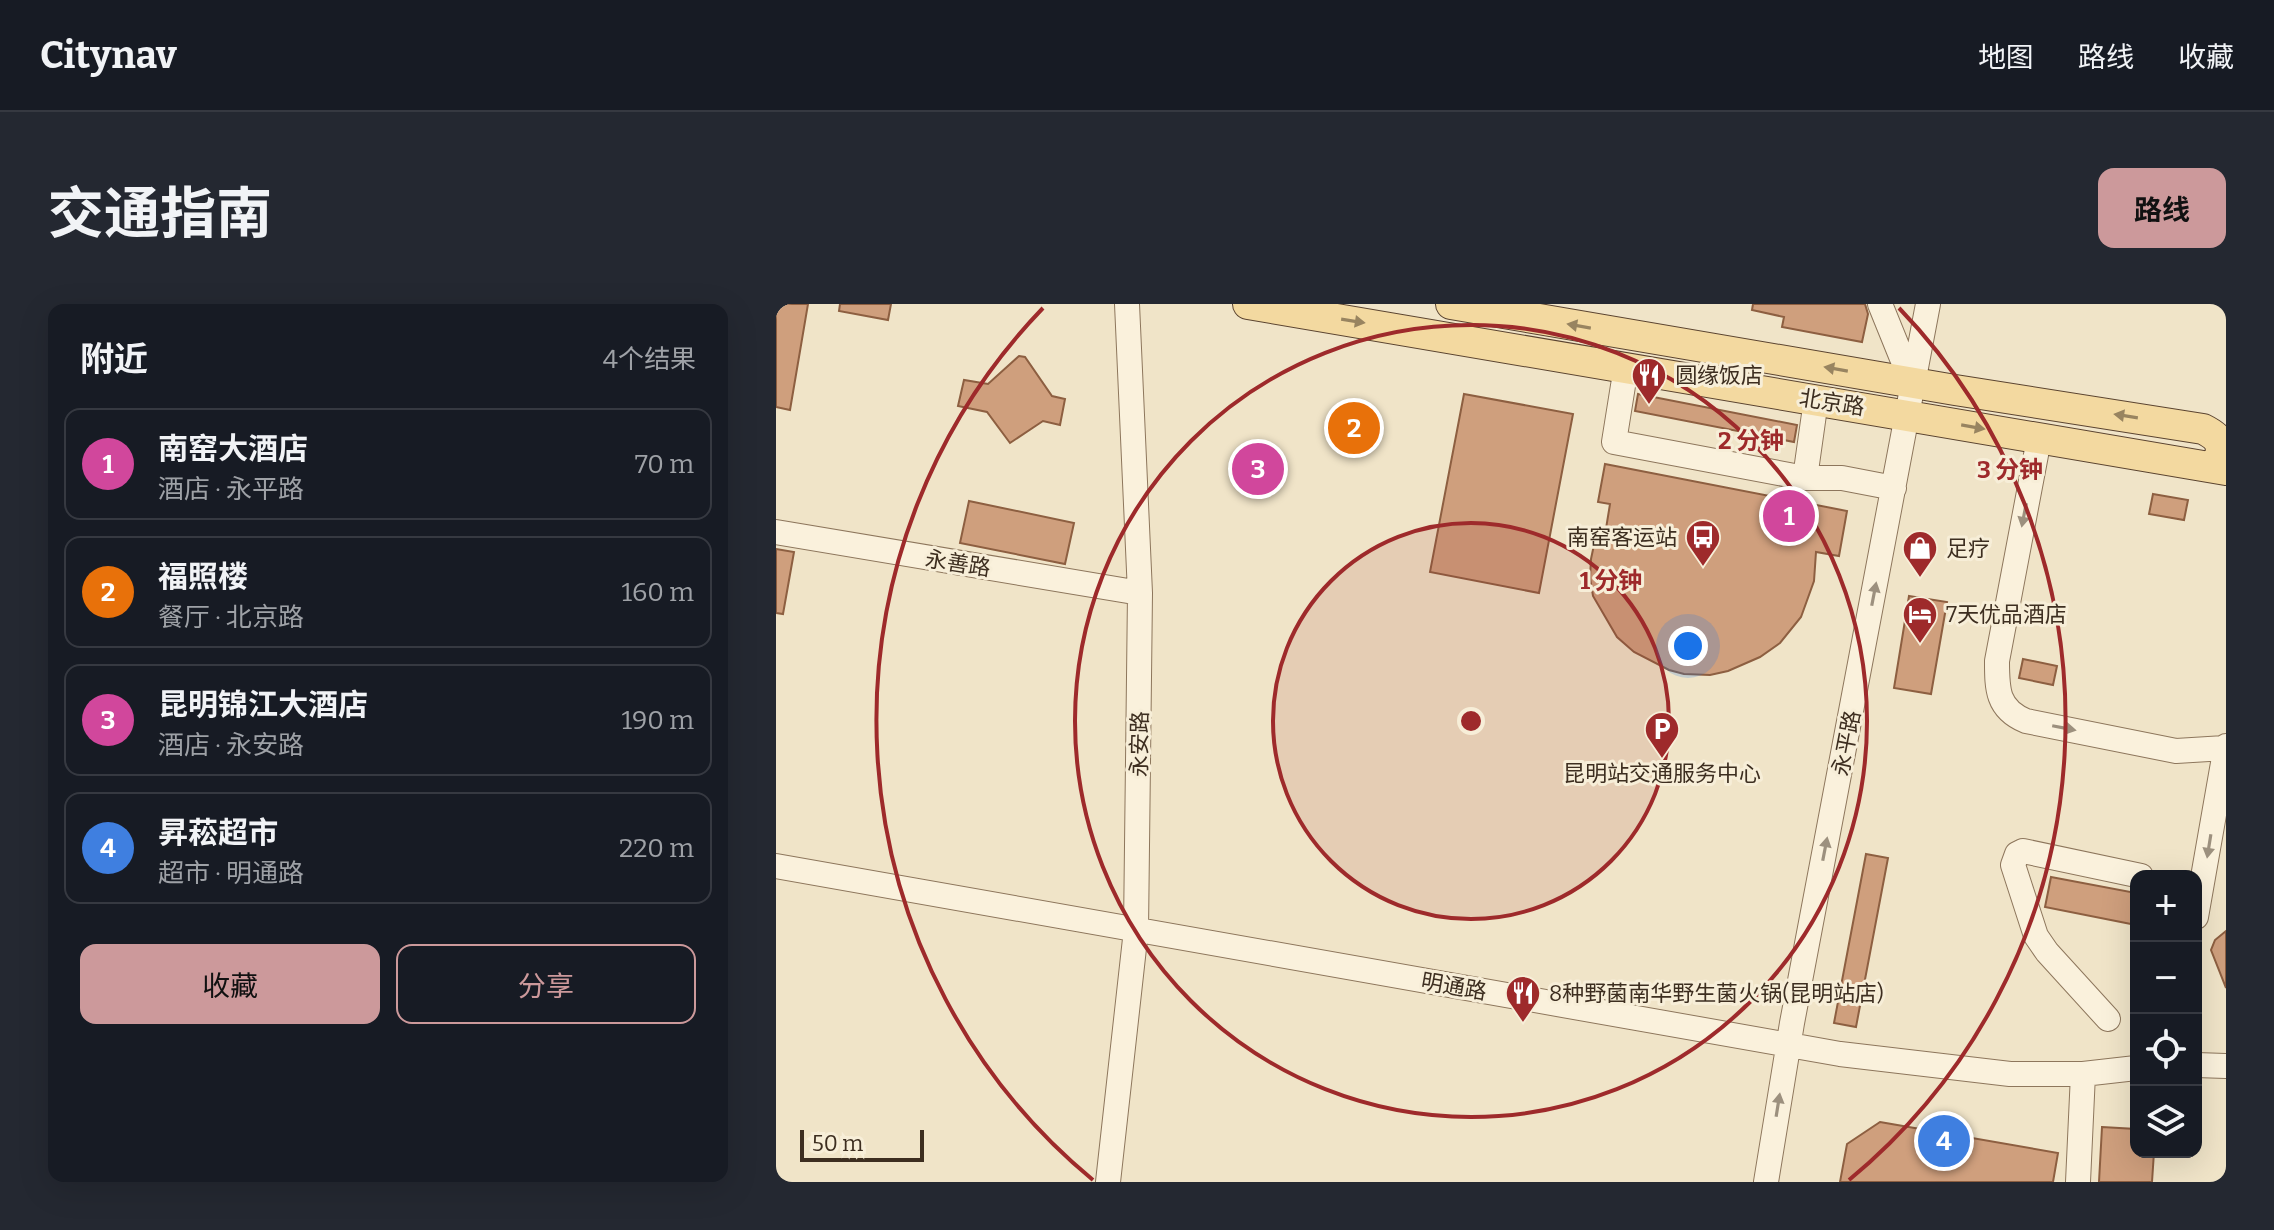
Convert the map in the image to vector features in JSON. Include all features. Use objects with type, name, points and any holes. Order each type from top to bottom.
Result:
[{"type":"main road","name":"北京路","points":[[1248,304],[2218,468]]},
{"type":"main road","name":"北京路","points":[[1451,304],[1912,383],[2215,430]]},
{"type":"main road","points":[[2215,430],[2221,443],[2218,468]]},
{"type":"street","name":"永安路","points":[[1108,1182],[1136,930],[1140,593],[1127,304]]},
{"type":"street","points":[[1880,304],[1912,383]]},
{"type":"street","name":"永平路","points":[[1766,1182],[1928,304]]},
{"type":"street","points":[[1626,367],[1614,442],[1805,478],[1842,478],[1894,488]]},
{"type":"street","points":[[1805,478],[1816,400]]},
{"type":"street","points":[[2039,439],[1997,661],[1997,685],[2002,702],[2013,715],[2026,721],[2176,751],[2226,747],[2202,872]]},
{"type":"street","name":"永善路","points":[[776,532],[1140,593]]},
{"type":"street","points":[[2108,1019],[2036,936],[2013,865],[2017,854],[2023,851],[2130,874]]},
{"type":"street","name":"明通路","points":[[776,866],[1840,1054],[2010,1074],[2083,1074],[2130,1069]]},
{"type":"street","points":[[2202,1065],[2226,1066]]},
{"type":"street","points":[[2078,1182],[2083,1074]]},
{"type":"building","points":[[776,304],[808,304],[790,410],[776,407]]},
{"type":"building","points":[[840,304],[891,304],[888,320],[839,311]]},
{"type":"building","points":[[1753,304],[1865,304],[1868,314],[1862,342],[1782,327],[1784,317],[1752,310]]},
{"type":"building","points":[[1019,356],[1025,357],[1052,396],[1065,399],[1060,425],[1043,421],[1010,443],[987,412],[958,406],[964,380],[988,384]]},
{"type":"building","points":[[1464,394],[1573,414],[1539,593],[1430,572]]},
{"type":"building","points":[[1638,394],[1797,425],[1794,442],[1635,411]]},
{"type":"building","name":"南窑客运站","points":[[1605,464],[1847,511],[1839,556],[1816,552],[1814,581],[1801,617],[1780,643],[1760,657],[1710,675],[1669,670],[1634,652],[1617,637],[1593,596],[1591,559],[1595,540],[1604,541],[1610,504],[1598,502]]},
{"type":"building","points":[[2153,494],[2188,500],[2184,520],[2149,514]]},
{"type":"building","points":[[969,501],[1074,523],[1065,564],[960,543]]},
{"type":"building","points":[[776,549],[794,552],[783,614],[776,613]]},
{"type":"building","name":"7天优品酒店","points":[[1909,596],[1947,602],[1931,694],[1894,688]]},
{"type":"building","points":[[2023,659],[2057,666],[2053,685],[2019,678]]},
{"type":"building","points":[[1866,854],[1888,858],[1856,1027],[1834,1023]]},
{"type":"building","points":[[2051,877],[2130,892],[2130,924],[2045,907]]},
{"type":"building","points":[[2226,931],[2226,988],[2211,950],[2215,940]]},
{"type":"building","points":[[1880,1122],[2058,1153],[2053,1182],[1840,1182],[1847,1144]]},
{"type":"building","points":[[2102,1127],[2130,1129],[2130,1158],[2154,1158],[2152,1182],[2099,1182]]},
{"type":"place","name":"圆缘饭店","points":[[1649,406]]},
{"type":"place","name":"福照楼","points":[[1354,428]]},
{"type":"place","name":"昆明锦江大酒店","points":[[1258,469]]},
{"type":"place","name":"南窑大酒店","points":[[1789,516]]},
{"type":"place","name":"南窑客运站","points":[[1703,568]]},
{"type":"place","name":"足疗","points":[[1920,579]]},
{"type":"place","name":"7天优品酒店","points":[[1920,645]]},
{"type":"place","name":"昆明站交通服务中心","points":[[1662,760]]},
{"type":"place","name":"8种野菌南华野生菌火锅(昆明站店)","points":[[1523,1024]]},
{"type":"place","name":"昇菘超市","points":[[1944,1141]]}]
